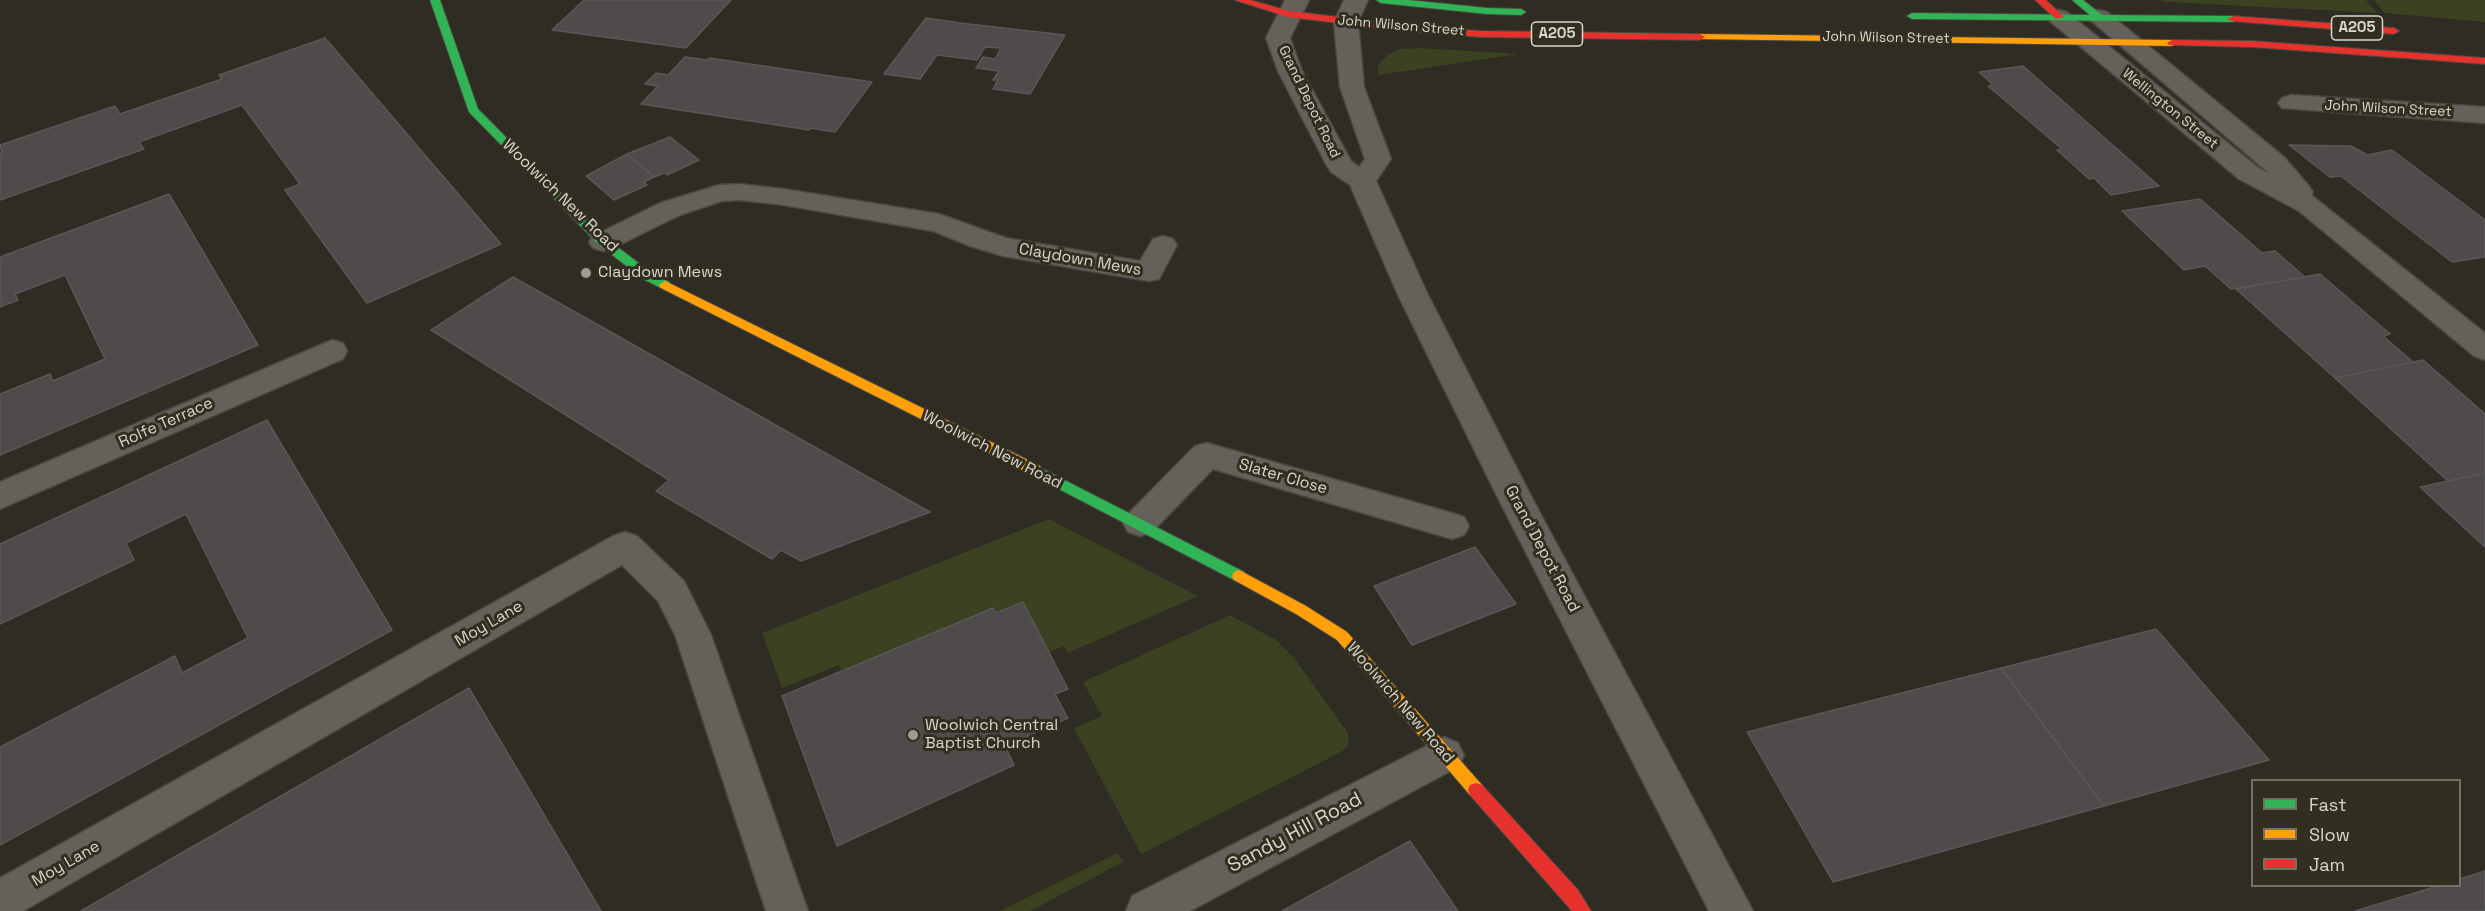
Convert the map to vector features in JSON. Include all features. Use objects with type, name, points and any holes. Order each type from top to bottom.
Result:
[{"type":"main road","name":"Woolwich New Road","points":[[435,0],[473,110],[603,242],[649,277],[1140,523],[1301,610],[1342,636],[1444,755],[1587,906]]},
{"type":"main road","name":"A205","points":[[1240,0],[1292,7]]},
{"type":"main road","name":"John Wilson Street","points":[[1381,0],[1487,11],[1530,12]]},
{"type":"main road","name":"Wellington Street","points":[[2040,0],[2059,17]]},
{"type":"main road","name":"Wellington Street","points":[[2078,0],[2099,17]]},
{"type":"main road","name":"John Wilson Street","points":[[1292,7],[1351,11],[1481,33],[2252,44],[2485,62]]},
{"type":"main road","name":"John Wilson Street","points":[[1894,16],[2254,20],[2413,32]]},
{"type":"street","name":"Grand Depot Road","points":[[1292,7],[1278,38],[1283,55],[1340,166],[1362,181],[1413,295],[1725,909]]},
{"type":"street","points":[[1351,11],[1352,87],[1378,159],[1362,181]]},
{"type":"street","name":"Wellington Street","points":[[2059,17],[2248,173],[2309,205],[2485,349]]},
{"type":"street","name":"Wellington Street","points":[[2099,17],[2275,163],[2309,205]]},
{"type":"street","name":"John Wilson Street","points":[[2291,103],[2485,115]]},
{"type":"street","name":"Claydown Mews","points":[[603,242],[670,209],[719,193],[739,192],[784,197],[939,223],[1003,247],[1149,272],[1162,245]]},
{"type":"street","name":"Rolfe Terrace","points":[[0,496],[332,351]]},
{"type":"street","name":"Slater Close","points":[[1140,523],[1207,455],[1452,526]]},
{"type":"street","name":"Moy Lane","points":[[0,902],[626,546],[671,591],[693,635],[787,911]]},
{"type":"street","name":"Sandy Hill Road","points":[[1147,911],[1444,755]]},
{"type":"green space","points":[[2157,0],[2366,0],[2377,13],[2168,2]]},
{"type":"green space","points":[[2374,0],[2485,0],[2485,22],[2384,13]]},
{"type":"green space","points":[[1420,48],[1519,54],[1378,75],[1378,66],[1387,55],[1400,49]]},
{"type":"green space","points":[[1049,519],[1198,596],[1068,653],[1064,646],[1049,652],[996,613],[993,608],[841,671],[839,665],[782,688],[762,633]]},
{"type":"green space","points":[[1230,615],[1276,640],[1295,659],[1348,733],[1349,743],[1343,751],[1141,854],[1074,728],[1102,716],[1083,682]]},
{"type":"green space","points":[[1118,853],[1123,862],[1030,911],[1000,911]]},
{"type":"building","points":[[584,0],[731,0],[686,48],[552,30]]},
{"type":"building","points":[[926,18],[1065,35],[1030,94],[993,89],[998,80],[993,80],[999,71],[976,68],[983,57],[995,59],[1001,48],[985,47],[977,60],[937,55],[920,79],[884,74]]},
{"type":"building","points":[[325,38],[501,244],[367,303],[285,190],[300,184],[242,105],[139,142],[144,149],[0,200],[0,153],[2,152],[0,145],[115,106],[120,114],[222,79],[219,75]]},
{"type":"building","points":[[685,57],[707,60],[709,58],[872,82],[835,132],[641,104],[658,86],[645,84],[656,73],[668,75]]},
{"type":"building","points":[[2023,66],[2159,186],[2111,195],[2094,178],[2089,179],[2057,150],[2062,149],[1988,86],[1993,85],[1979,72]]},
{"type":"building","points":[[670,137],[699,160],[667,175],[664,173],[654,177],[627,154]]},
{"type":"building","points":[[2289,145],[2351,146],[2367,155],[2392,150],[2485,220],[2485,257],[2452,262],[2341,176],[2330,177]]},
{"type":"building","points":[[627,154],[654,177],[644,182],[647,185],[614,200],[586,176]]},
{"type":"building","points":[[169,194],[258,345],[0,455],[0,394],[50,374],[53,381],[105,359],[65,275],[15,294],[18,300],[0,307],[0,257]]},
{"type":"building","points":[[2200,199],[2262,253],[2275,251],[2305,277],[2231,289],[2205,266],[2184,270],[2122,211]]},
{"type":"building","points":[[2320,274],[2390,334],[2383,336],[2413,362],[2335,378],[2236,289]]},
{"type":"building","points":[[513,277],[930,512],[801,561],[781,550],[772,559],[656,491],[669,480],[431,330]]},
{"type":"building","points":[[2423,360],[2485,414],[2485,473],[2448,481],[2335,378]]},
{"type":"building","points":[[267,420],[392,630],[0,845],[0,747],[175,656],[182,673],[248,638],[186,514],[126,543],[134,560],[0,624],[0,544]]},
{"type":"building","points":[[2485,473],[2485,547],[2420,487]]},
{"type":"building","points":[[1475,547],[1516,604],[1412,645],[1374,586]]},
{"type":"building","name":"Woolwich Central Baptist Church","points":[[1023,602],[1068,689],[1055,694],[1068,718],[1005,746],[1014,765],[837,846],[782,696],[993,608],[996,613]]},
{"type":"building","points":[[2156,629],[2269,760],[2104,806],[2001,668]]},
{"type":"building","points":[[2001,668],[2104,806],[1833,882],[1747,732]]},
{"type":"building","points":[[469,688],[601,911],[81,911],[126,885]]},
{"type":"building","points":[[1410,841],[1458,911],[1282,911]]},
{"type":"building","points":[[2485,871],[2485,911],[2355,911],[2435,887],[2461,887],[2461,879]]},
{"type":"traffic: fast","points":[[435,0],[473,110],[603,242],[649,277],[665,285]]},
{"type":"traffic: fast","points":[[1381,0],[1487,11],[1521,12]]},
{"type":"traffic: fast","points":[[2077,0],[2099,17]]},
{"type":"traffic: fast","points":[[1912,16],[2233,19]]},
{"type":"traffic: fast","points":[[1035,470],[1239,576]]},
{"type":"traffic: slow","points":[[1700,37],[2172,43]]},
{"type":"traffic: slow","points":[[665,285],[1035,470]]},
{"type":"traffic: slow","points":[[1239,576],[1301,610],[1342,636],[1476,790]]},
{"type":"traffic: jam","points":[[1240,0],[1288,14],[1412,29],[1481,34],[1700,37]]},
{"type":"traffic: jam","points":[[2040,0],[2059,17]]},
{"type":"traffic: jam","points":[[2233,19],[2394,31]]},
{"type":"traffic: jam","points":[[2172,43],[2252,44],[2485,61]]},
{"type":"traffic: jam","points":[[1476,790],[1572,896],[1582,911]]},
{"type":"place","name":"Claydown Mews","points":[[586,273]]},
{"type":"place","name":"Woolwich Central Baptist Church","points":[[913,735]]}]
